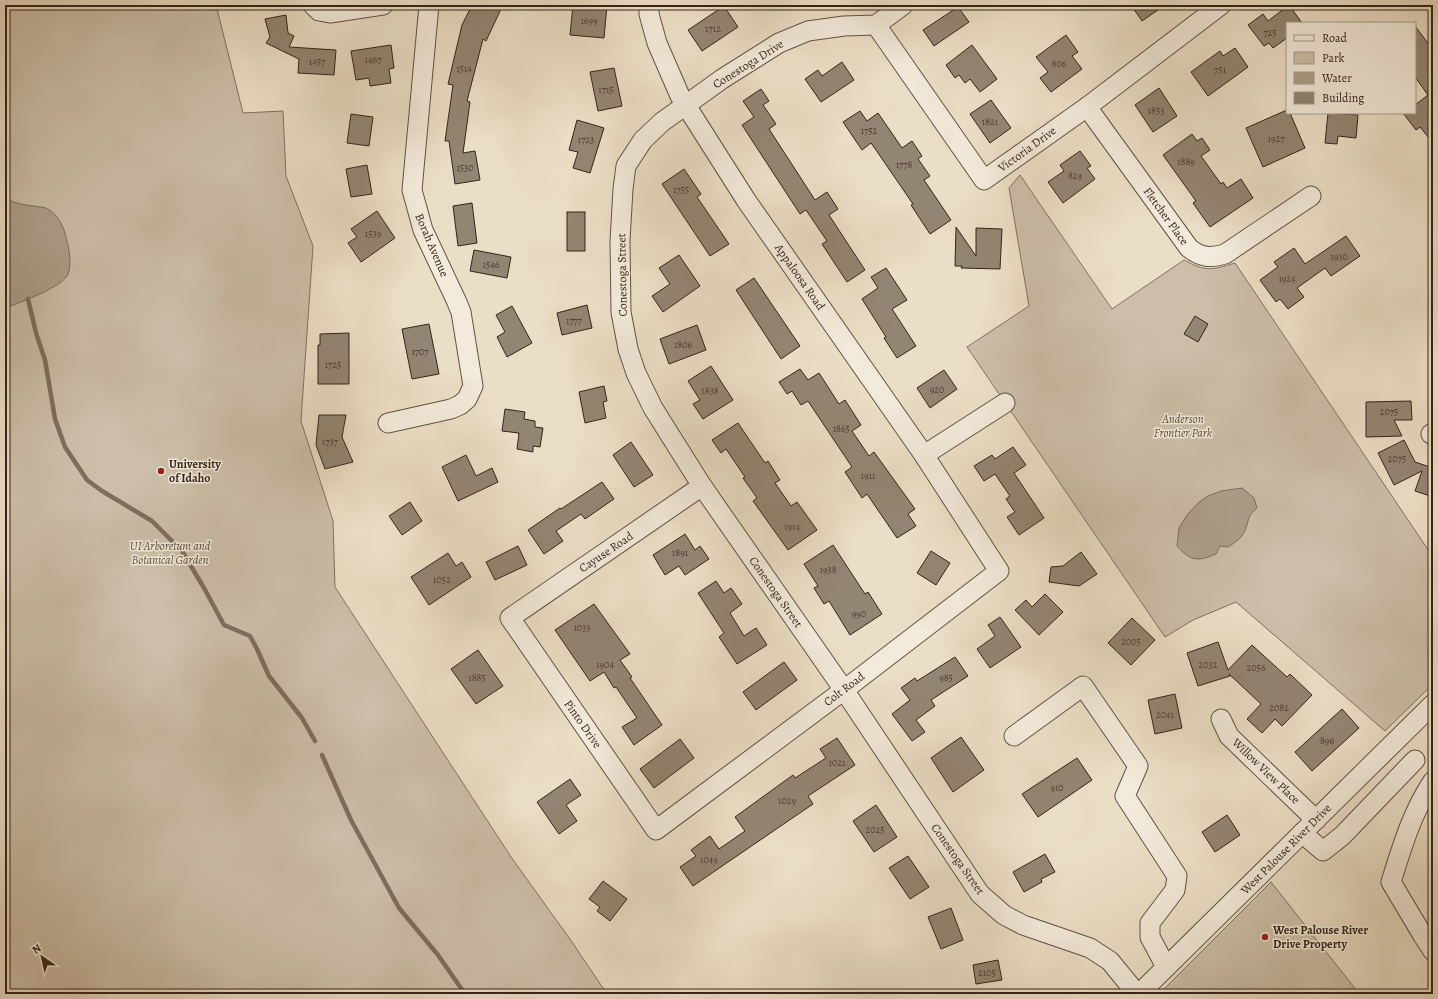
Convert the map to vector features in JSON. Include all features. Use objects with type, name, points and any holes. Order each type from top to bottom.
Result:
[{"type":"street","points":[[313,5],[319,11],[330,13],[383,5]]},
{"type":"street","name":"Borah Avenue","points":[[388,423],[451,409],[460,405],[468,398],[472,386],[461,312],[423,230],[412,190],[429,5]]},
{"type":"street","name":"Appaloosa Road","points":[[649,5],[649,14],[657,42],[680,96],[746,200],[924,455],[977,537]]},
{"type":"street","points":[[876,25],[903,5]]},
{"type":"street","name":"Victoria Drive","points":[[876,25],[984,180],[1087,107],[1221,5]]},
{"type":"street","name":"Conestoga Drive","points":[[686,105],[722,79],[779,43],[808,31],[844,26],[876,25]]},
{"type":"street","name":"Conestoga Street","points":[[686,105],[662,122],[643,140],[626,166],[623,189],[620,241],[621,312],[628,349],[636,373],[653,408],[702,486],[844,690],[980,894],[1004,915],[1023,924],[1090,948],[1110,961],[1138,994]]},
{"type":"street","name":"Fletcher Place","points":[[1087,107],[1189,248],[1195,253],[1204,257],[1215,257],[1225,254],[1311,196]]},
{"type":"street","points":[[924,455],[1005,403]]},
{"type":"street","name":"Cayuse Road","points":[[510,618],[702,486]]},
{"type":"street","name":"Colt Road","points":[[656,830],[844,690],[999,571],[977,537]]},
{"type":"street","name":"Pinto Drive","points":[[510,618],[656,830]]},
{"type":"street","points":[[1014,736],[1083,686],[1138,766],[1125,796],[1177,876],[1175,890],[1150,923],[1150,937],[1166,967]]},
{"type":"street","name":"West Palouse River Drive","points":[[1138,994],[1433,704]]},
{"type":"street","name":"Willow View Place","points":[[1221,719],[1230,736],[1309,826],[1323,851],[1342,836],[1415,760]]},
{"type":"street","points":[[1394,743],[1433,776]]},
{"type":"street","points":[[1433,781],[1422,797],[1403,840],[1391,882],[1433,951]]},
{"type":"green space","name":"UI Arboretum and Botanical Garden","points":[[5,5],[216,5],[243,113],[283,111],[286,176],[313,246],[301,421],[333,521],[335,587],[511,857],[607,994],[5,994]]},
{"type":"green space","name":"Anderson Frontier Park","points":[[1020,175],[1112,309],[1184,260],[1198,267],[1209,269],[1235,263],[1433,557],[1433,684],[1385,731],[1236,602],[1193,620],[1165,637],[967,347],[1029,306],[1009,188]]},
{"type":"green space","name":"West Palouse River Drive Property","points":[[1271,882],[1357,991],[1356,994],[1159,994]]},
{"type":"water","points":[[5,198],[19,204],[46,208],[50,210],[64,229],[70,260],[68,274],[58,284],[40,294],[5,308]]},
{"type":"water","points":[[1242,488],[1254,498],[1257,508],[1250,515],[1245,531],[1239,539],[1228,547],[1220,546],[1216,554],[1203,558],[1194,559],[1186,555],[1177,546],[1179,528],[1187,515],[1198,503],[1208,496],[1221,491]]},
{"type":"building","points":[[472,5],[493,5],[501,9],[486,41],[483,39],[467,101],[470,102],[463,153],[475,151],[480,180],[455,184],[449,141],[445,141],[453,85],[448,84],[462,25]]},
{"type":"building","points":[[573,5],[607,5],[604,38],[570,35]]},
{"type":"building","points":[[1131,5],[1165,5],[1142,21]]},
{"type":"building","points":[[1289,5],[1301,22],[1286,22],[1286,39],[1273,48],[1269,43],[1264,46],[1248,25],[1263,14],[1268,21]]},
{"type":"building","points":[[724,6],[738,27],[702,51],[688,30]]},
{"type":"building","points":[[958,7],[969,22],[934,46],[923,30]]},
{"type":"building","points":[[286,15],[288,33],[294,36],[289,47],[336,50],[334,75],[298,73],[299,59],[266,43],[270,37],[265,19]]},
{"type":"building","points":[[1416,27],[1433,50],[1433,143],[1420,127],[1416,130],[1404,114],[1416,114],[1416,104],[1428,95],[1416,78]]},
{"type":"building","points":[[1066,35],[1078,52],[1072,56],[1082,69],[1051,92],[1040,78],[1048,72],[1036,57]]},
{"type":"building","points":[[391,45],[394,68],[389,69],[391,83],[370,86],[369,78],[356,80],[351,51]]},
{"type":"building","points":[[972,45],[997,79],[980,92],[970,79],[965,83],[959,75],[955,78],[946,65]]},
{"type":"building","points":[[1235,48],[1248,67],[1208,96],[1191,72],[1220,51],[1223,56]]},
{"type":"building","points":[[842,62],[854,80],[821,102],[805,79],[818,70],[822,76]]},
{"type":"building","points":[[614,68],[622,106],[598,111],[590,72]]},
{"type":"building","points":[[1159,88],[1177,116],[1153,132],[1135,105]]},
{"type":"building","points":[[761,89],[769,101],[763,105],[776,124],[769,129],[815,200],[827,192],[838,209],[829,215],[865,270],[847,282],[822,244],[827,241],[806,210],[800,214],[742,125],[754,117],[743,101]]},
{"type":"building","points":[[991,100],[1011,128],[990,143],[970,114]]},
{"type":"building","points":[[1286,110],[1286,114],[1290,114],[1305,148],[1263,167],[1246,128]]},
{"type":"building","points":[[860,111],[867,121],[878,113],[902,148],[912,141],[922,156],[918,159],[930,176],[924,180],[951,220],[930,234],[911,205],[913,204],[871,143],[862,150],[843,122]]},
{"type":"building","points":[[351,114],[373,117],[369,146],[347,143]]},
{"type":"building","points":[[1328,114],[1358,115],[1356,138],[1338,136],[1337,144],[1325,143]]},
{"type":"building","points":[[577,120],[604,128],[590,173],[573,168],[578,152],[569,150]]},
{"type":"building","points":[[1192,134],[1197,141],[1202,138],[1210,150],[1201,156],[1221,184],[1223,182],[1227,188],[1241,179],[1253,198],[1210,227],[1193,203],[1196,201],[1163,155]]},
{"type":"building","points":[[1080,151],[1091,166],[1087,168],[1095,179],[1063,203],[1048,182],[1064,171],[1060,165]]},
{"type":"building","points":[[367,165],[372,194],[351,197],[346,169]]},
{"type":"building","points":[[684,169],[701,194],[697,197],[729,244],[710,256],[662,184]]},
{"type":"building","points":[[472,203],[477,243],[458,246],[453,206]]},
{"type":"building","points":[[377,211],[395,238],[361,262],[348,243],[357,237],[351,229]]},
{"type":"building","points":[[567,212],[585,212],[585,251],[567,251]]},
{"type":"building","points":[[956,227],[976,256],[976,228],[1002,229],[1000,269],[961,268],[962,266],[955,266]]},
{"type":"building","points":[[1346,236],[1360,256],[1331,276],[1325,268],[1297,288],[1304,297],[1288,309],[1280,299],[1276,302],[1260,280],[1278,267],[1274,262],[1294,248],[1305,264]]},
{"type":"building","points":[[474,250],[511,257],[507,278],[470,271]]},
{"type":"building","points":[[679,255],[700,286],[663,312],[652,296],[670,284],[659,268]]},
{"type":"building","points":[[886,268],[907,300],[892,309],[916,346],[897,358],[884,338],[886,337],[862,299],[878,288],[871,277]]},
{"type":"building","points":[[754,278],[800,346],[781,359],[736,290]]},
{"type":"building","points":[[587,305],[592,328],[562,335],[557,313]]},
{"type":"building","points":[[512,306],[532,343],[507,357],[497,337],[505,332],[496,315]]},
{"type":"building","points":[[1195,316],[1208,324],[1198,342],[1184,334]]},
{"type":"building","points":[[429,324],[439,374],[412,379],[402,329]]},
{"type":"building","points":[[697,325],[706,350],[669,364],[660,339]]},
{"type":"building","points":[[349,333],[349,384],[318,384],[318,345],[320,345],[320,334]]},
{"type":"building","points":[[711,366],[733,400],[703,419],[693,404],[700,400],[688,381]]},
{"type":"building","points":[[800,369],[808,380],[819,373],[839,404],[845,400],[861,425],[852,431],[869,456],[874,452],[915,509],[908,514],[916,526],[897,538],[867,494],[862,498],[845,472],[852,467],[808,401],[801,405],[792,391],[787,394],[779,382]]},
{"type":"building","points":[[944,370],[957,389],[930,408],[917,388]]},
{"type":"building","points":[[604,386],[607,401],[603,402],[606,418],[585,423],[579,392]]},
{"type":"building","points":[[1411,401],[1412,420],[1394,420],[1402,436],[1366,437],[1366,402]]},
{"type":"building","points":[[505,409],[525,412],[524,419],[535,421],[535,427],[543,428],[540,447],[533,446],[533,452],[517,449],[519,433],[502,431]]},
{"type":"building","points":[[319,415],[346,415],[342,437],[353,462],[325,469],[316,445]]},
{"type":"building","points":[[738,423],[765,463],[768,461],[780,480],[775,483],[791,506],[797,502],[817,530],[788,550],[753,501],[757,498],[726,449],[721,453],[712,440]]},
{"type":"building","points":[[1404,440],[1415,462],[1433,468],[1433,497],[1415,491],[1422,471],[1394,485],[1378,453]]},
{"type":"building","points":[[631,442],[653,475],[634,487],[613,455]]},
{"type":"building","points":[[1013,447],[1026,465],[1014,473],[1044,518],[1019,535],[1007,517],[1015,512],[1006,499],[1010,496],[995,474],[984,481],[974,466],[992,455],[995,459]]},
{"type":"building","points":[[466,455],[476,476],[492,468],[498,482],[458,501],[442,467]]},
{"type":"building","points":[[602,482],[614,499],[585,519],[581,514],[556,531],[563,541],[544,554],[528,530]]},
{"type":"building","points":[[410,502],[422,521],[402,535],[389,516]]},
{"type":"building","points":[[685,534],[695,550],[700,546],[709,559],[685,575],[679,566],[665,575],[653,555]]},
{"type":"building","points":[[833,545],[865,594],[868,592],[882,614],[850,635],[829,601],[824,604],[814,588],[818,586],[804,564]]},
{"type":"building","points":[[518,546],[527,565],[495,580],[486,562]]},
{"type":"building","points":[[931,551],[950,563],[936,585],[917,573]]},
{"type":"building","points":[[1081,552],[1097,574],[1079,586],[1049,582],[1051,567],[1063,566]]},
{"type":"building","points":[[448,553],[456,566],[462,562],[471,577],[429,605],[411,577]]},
{"type":"building","points":[[716,581],[724,593],[731,588],[742,604],[730,613],[744,636],[756,628],[767,645],[737,664],[719,637],[724,633],[698,593]]},
{"type":"building","points":[[1045,594],[1063,612],[1039,635],[1015,610],[1026,600],[1032,607]]},
{"type":"building","points":[[594,604],[630,654],[620,660],[632,677],[630,678],[662,725],[634,745],[622,727],[637,718],[616,687],[614,688],[604,672],[590,681],[555,630]]},
{"type":"building","points":[[1000,617],[1021,647],[990,668],[977,649],[995,636],[988,625]]},
{"type":"building","points":[[1132,618],[1155,640],[1131,665],[1108,643]]},
{"type":"building","points":[[1218,642],[1228,670],[1252,645],[1287,677],[1290,674],[1312,695],[1282,726],[1275,719],[1262,733],[1247,719],[1261,704],[1229,674],[1230,676],[1198,686],[1187,653]]},
{"type":"building","points":[[478,650],[503,686],[476,704],[451,669]]},
{"type":"building","points":[[955,657],[968,676],[931,700],[935,706],[916,720],[925,732],[912,741],[892,714],[910,700],[901,688],[915,678],[917,681]]},
{"type":"building","points":[[784,662],[797,680],[756,710],[743,692]]},
{"type":"building","points":[[1175,694],[1182,728],[1155,734],[1148,700]]},
{"type":"building","points":[[1342,709],[1359,728],[1312,771],[1295,752]]},
{"type":"building","points":[[961,737],[984,770],[953,792],[931,758]]},
{"type":"building","points":[[837,738],[855,765],[808,796],[813,804],[693,886],[680,867],[696,856],[691,850],[710,836],[719,849],[745,831],[735,817],[793,775],[795,778],[826,758],[820,749]]},
{"type":"building","points":[[680,739],[694,758],[654,788],[640,769]]},
{"type":"building","points":[[1077,758],[1092,780],[1038,817],[1022,794]]},
{"type":"building","points":[[570,779],[581,795],[566,805],[577,821],[559,834],[537,802]]},
{"type":"building","points":[[876,805],[897,837],[874,852],[853,821]]},
{"type":"building","points":[[1227,815],[1240,835],[1215,852],[1202,832]]},
{"type":"building","points":[[1045,854],[1055,872],[1041,879],[1042,882],[1024,892],[1013,872]]},
{"type":"building","points":[[908,856],[929,887],[910,899],[889,868]]},
{"type":"building","points":[[603,881],[627,899],[610,921],[597,911],[600,907],[589,899]]},
{"type":"building","points":[[951,908],[963,940],[941,949],[928,917]]},
{"type":"building","points":[[998,960],[1002,980],[976,984],[973,965]]},
{"type":"waterway","points":[[28,299],[36,333],[45,360],[55,419],[65,447],[87,480],[102,491],[152,521],[182,551],[224,625],[250,636],[269,676],[302,718],[315,741]]},
{"type":"waterway","points":[[322,755],[351,820],[399,908],[438,955],[465,994]]},
{"type":"place","name":"University of Idaho","points":[[161,471]]},
{"type":"place","name":"West Palouse River Drive Property","points":[[1265,937]]}]
